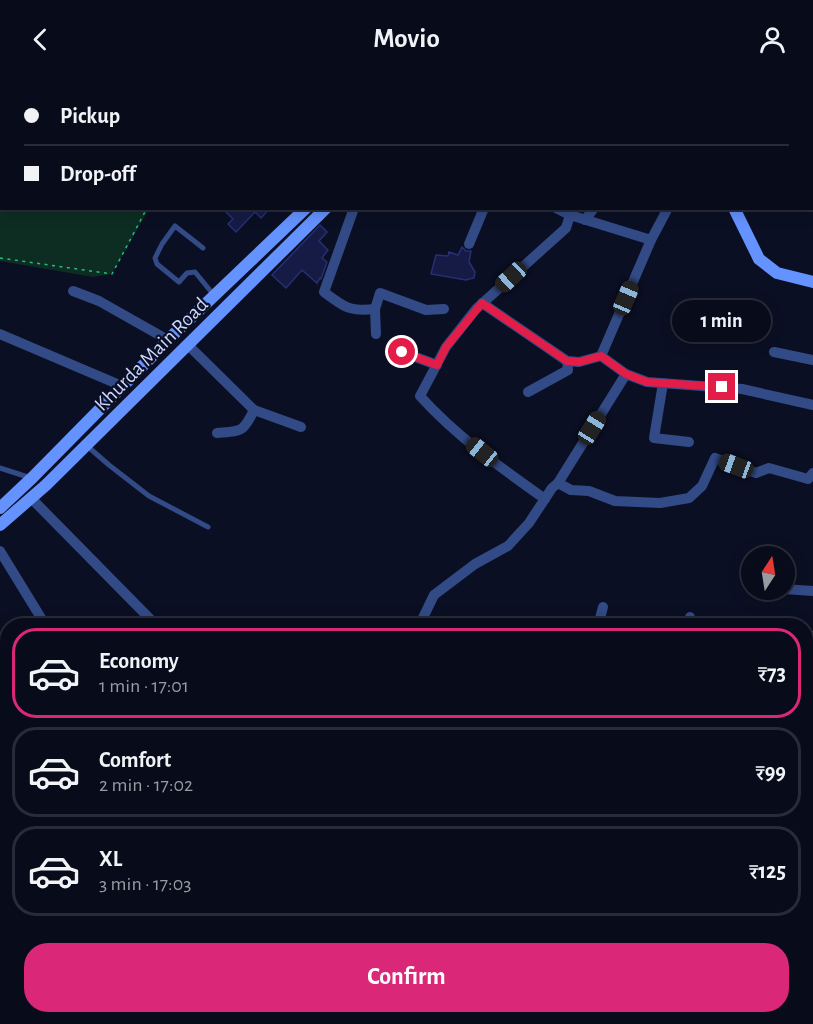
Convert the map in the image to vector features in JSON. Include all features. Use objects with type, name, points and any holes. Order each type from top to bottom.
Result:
[{"type":"main road","name":"Khurda Main Road","points":[[0,508],[168,340],[304,210]]},
{"type":"main road","name":"Khurda Main Road","points":[[0,525],[86,445],[324,210]]},
{"type":"main road","points":[[735,210],[759,259],[777,273],[813,282]]},
{"type":"main road","points":[[77,433],[86,445]]},
{"type":"street","points":[[353,210],[324,292],[344,307],[362,310],[375,309]]},
{"type":"street","points":[[469,244],[483,210]]},
{"type":"street","points":[[560,210],[651,240]]},
{"type":"street","points":[[585,220],[592,210]]},
{"type":"street","points":[[601,356],[651,240],[667,210]]},
{"type":"street","points":[[545,499],[469,442],[436,414],[420,396],[446,347],[482,303],[566,228],[570,215]]},
{"type":"street","points":[[73,291],[99,301],[168,340]]},
{"type":"street","points":[[376,334],[375,309],[380,293],[426,310],[444,309]]},
{"type":"street","points":[[482,303],[567,361],[579,362],[601,356]]},
{"type":"street","points":[[0,334],[122,386]]},
{"type":"street","points":[[188,345],[254,410],[301,427]]},
{"type":"street","points":[[402,352],[437,365]]},
{"type":"street","points":[[774,352],[813,360]]},
{"type":"street","points":[[601,356],[626,374],[647,382],[742,388],[813,405]]},
{"type":"street","points":[[528,392],[568,370],[567,361]]},
{"type":"street","points":[[423,618],[434,595],[475,564],[508,546],[529,523],[558,483],[626,374]]},
{"type":"street","points":[[663,383],[654,438],[689,442]]},
{"type":"street","points":[[217,433],[245,428],[254,410]]},
{"type":"street","points":[[558,483],[571,490],[589,492],[615,501],[660,503],[689,498],[702,486],[716,458],[756,473],[769,468],[808,479],[813,473]]},
{"type":"street","points":[[31,498],[149,618]]},
{"type":"street","points":[[0,550],[41,618]]},
{"type":"street","points":[[795,590],[813,591]]},
{"type":"street","points":[[600,618],[603,607]]},
{"type":"lane","points":[[203,248],[175,226],[155,258],[157,264],[179,282],[186,273],[195,272],[214,296]]},
{"type":"lane","points":[[86,445],[149,496],[208,527]]},
{"type":"lane","points":[[0,468],[32,478]]},
{"type":"path","points":[[0,258],[112,274],[146,210]]},
{"type":"green space","points":[[0,210],[148,210],[112,274],[93,277],[0,261]]},
{"type":"building","points":[[224,210],[268,210],[261,218],[255,212],[236,232],[228,224],[233,219]]},
{"type":"building","points":[[320,225],[327,232],[319,241],[328,250],[322,258],[327,262],[321,279],[317,283],[302,270],[286,288],[272,275]]},
{"type":"building","points":[[462,247],[466,251],[471,251],[469,262],[475,272],[474,278],[466,280],[431,274],[436,255],[448,256],[449,252],[458,255]]},
{"type":"route","points":[[402,352],[437,365],[446,347],[482,303],[567,361],[579,362],[601,356],[626,374],[647,382],[722,387]]}]
